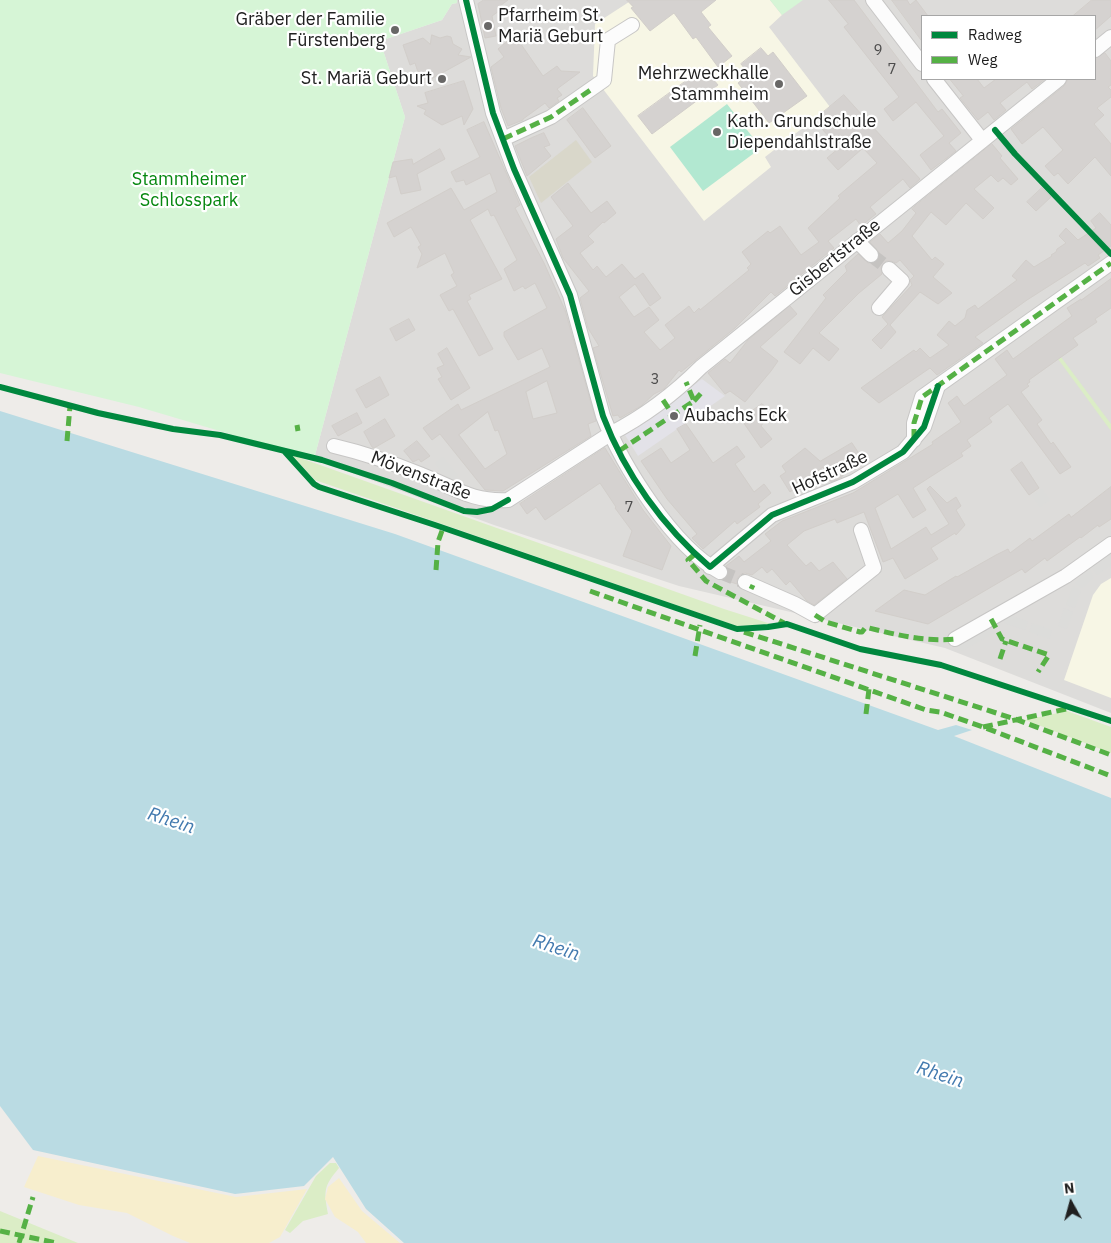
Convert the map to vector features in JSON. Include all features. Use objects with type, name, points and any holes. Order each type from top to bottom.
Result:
[{"type":"street","points":[[466,0],[493,114],[514,168],[570,295],[603,416],[610,434]]},
{"type":"street","points":[[873,0],[921,63]]},
{"type":"street","points":[[502,139],[551,117],[604,80],[608,40],[632,25]]},
{"type":"street","points":[[1096,49],[1111,37]]},
{"type":"street","points":[[935,80],[982,140]]},
{"type":"street","name":"Gisbertstraße","points":[[610,434],[626,426],[663,400],[857,240],[1058,80]]},
{"type":"street","points":[[857,240],[871,256]]},
{"type":"street","name":"Hofstraße","points":[[610,434],[629,469],[656,510],[684,544],[715,570],[772,515],[853,482],[903,452],[914,440],[914,424],[922,397],[1111,263]]},
{"type":"street","points":[[879,308],[902,281],[889,269]]},
{"type":"street","name":"Mövenstraße","points":[[334,446],[420,474],[472,497],[496,501],[508,500],[610,434]]},
{"type":"street","points":[[745,582],[815,615],[874,568],[861,530]]},
{"type":"street","points":[[955,640],[1066,576],[1111,544]]},
{"type":"shaded area","points":[[457,0],[1111,0],[1111,713],[945,648],[679,586],[494,525],[314,459],[405,117],[380,41],[442,20],[452,4],[457,3]]},
{"type":"shaded area","name":"Kath. Grundschule Diependahlstraße","points":[[632,0],[770,0],[782,15],[769,27],[830,107],[765,157],[771,167],[704,221],[593,76],[595,24]]},
{"type":"shaded area","points":[[576,140],[592,162],[541,203],[529,177]]},
{"type":"shaded area","name":"Aubachs Eck","points":[[702,379],[725,396],[638,456],[625,435]]},
{"type":"shaded area","points":[[443,457],[458,476],[449,482],[435,463]]},
{"type":"shaded area","points":[[1042,489],[1050,500],[1040,507],[1032,496]]},
{"type":"shaded area","points":[[1111,553],[1111,565],[1097,575],[1092,567]]},
{"type":"shaded area","points":[[1089,569],[1094,577],[1082,588],[1075,583]]},
{"type":"shaded area","points":[[1111,578],[1111,698],[1064,680],[1093,595],[1101,584]]},
{"type":"shaded area","points":[[1073,586],[1081,591],[1075,608],[1066,605]]},
{"type":"shaded area","points":[[1064,608],[1073,612],[1067,629],[1058,626]]},
{"type":"shaded area","points":[[1007,614],[1028,621],[1025,630],[1004,623]]},
{"type":"shaded area","points":[[991,623],[996,632],[962,651],[957,643]]},
{"type":"shaded area","points":[[1032,623],[1052,630],[1049,639],[1029,632]]},
{"type":"green space","name":"Stammheimer Schlosspark","points":[[0,0],[457,0],[457,3],[452,4],[442,20],[380,41],[405,117],[314,459],[139,407],[0,373]]},
{"type":"green space","points":[[770,0],[803,0],[782,15]]},
{"type":"green space","points":[[727,104],[761,148],[703,191],[670,147]]},
{"type":"green space","points":[[1061,357],[1111,424],[1111,431],[1058,359]]},
{"type":"green space","points":[[292,455],[771,624],[737,626],[315,480]]},
{"type":"green space","points":[[1067,711],[1111,727],[1111,753],[1025,720]]},
{"type":"green space","points":[[330,1163],[336,1163],[339,1168],[327,1185],[326,1200],[328,1214],[303,1221],[290,1233],[285,1230],[316,1176]]},
{"type":"green space","points":[[0,1211],[78,1243],[0,1243]]},
{"type":"sand","points":[[38,1156],[236,1197],[307,1189],[280,1237],[269,1243],[190,1243],[127,1213],[79,1205],[24,1187]]},
{"type":"sand","points":[[339,1178],[362,1211],[400,1243],[366,1243],[358,1232],[335,1217],[325,1199],[328,1187]]},
{"type":"water","name":"Rhein","points":[[0,411],[395,534],[938,730],[956,725],[972,730],[954,736],[1111,798],[1111,1243],[404,1243],[366,1209],[333,1157],[304,1186],[235,1194],[33,1150],[0,1106]]},
{"type":"building","name":"Pfarrheim St. Mariä Geburt","points":[[484,0],[508,0],[497,8],[499,11],[492,16],[496,36],[485,38],[478,4]]},
{"type":"building","points":[[627,0],[716,0],[701,12],[711,25],[708,27],[732,56],[718,67],[696,37],[693,39],[674,13],[650,31],[631,8],[633,7]]},
{"type":"building","points":[[829,0],[854,0],[938,112],[942,109],[961,133],[949,143],[956,151],[931,170],[920,155],[944,136],[916,102],[893,121],[884,109],[899,97],[844,27],[848,24]]},
{"type":"building","points":[[892,0],[907,0],[910,5],[916,0],[927,15],[921,15],[921,40]]},
{"type":"building","points":[[1092,0],[1111,0],[1111,16],[1096,29],[1096,15],[1074,15]]},
{"type":"building","points":[[432,35],[440,38],[451,37],[453,44],[462,49],[458,55],[471,57],[422,84],[415,63],[410,65],[403,45],[423,38],[430,44]]},
{"type":"building","points":[[516,37],[543,76],[557,66],[561,71],[580,72],[557,89],[562,95],[557,98],[559,101],[549,108],[545,103],[523,120],[508,126],[501,108],[491,67],[504,57],[498,49],[510,39]]},
{"type":"building","points":[[761,48],[768,56],[773,52],[807,96],[769,123],[738,83],[749,74],[741,64]]},
{"type":"building","points":[[1105,53],[1111,61],[1111,85],[1108,87],[1111,90],[1111,97],[1097,108],[1104,115],[1094,124],[1111,144],[1111,176],[1095,157],[1068,184],[1058,173],[1054,176],[1045,166],[1063,150],[1043,127],[1022,144],[1011,129],[1064,86],[1067,80],[1096,80],[1096,58]]},
{"type":"building","points":[[704,68],[718,85],[652,134],[638,116]]},
{"type":"building","points":[[951,80],[978,80],[984,88],[995,80],[1044,80],[1032,89],[1027,82],[1000,103],[1006,110],[994,120],[988,112],[978,120],[960,98],[963,96]]},
{"type":"building","points":[[464,81],[473,109],[464,125],[462,116],[442,125],[424,114],[426,110],[417,106],[428,103],[425,93]]},
{"type":"building","points":[[844,95],[920,179],[910,188],[903,179],[870,207],[876,214],[861,226],[856,219],[828,241],[834,248],[775,296],[771,292],[735,328],[681,372],[679,370],[664,389],[654,394],[641,406],[620,418],[618,415],[613,416],[593,348],[599,346],[588,328],[580,298],[589,291],[563,258],[556,239],[573,226],[551,197],[568,183],[591,213],[607,201],[616,213],[588,236],[594,242],[580,253],[593,270],[597,266],[606,277],[622,264],[635,279],[643,273],[661,298],[650,306],[635,284],[619,297],[634,317],[649,307],[659,320],[644,332],[660,350],[675,338],[665,325],[689,306],[694,313],[699,308],[700,310],[749,270],[747,268],[751,264],[742,252],[768,231],[770,233],[780,226],[801,255],[819,242],[808,228],[840,198],[838,196],[877,163],[863,148],[838,170],[827,158],[839,148],[814,120]]},
{"type":"building","points":[[583,108],[611,146],[595,158],[567,120]]},
{"type":"building","points":[[484,122],[520,205],[515,208],[544,263],[565,310],[596,421],[588,424],[591,436],[503,491],[485,490],[440,434],[432,440],[423,428],[458,404],[461,410],[550,367],[542,348],[518,360],[504,336],[504,332],[547,308],[535,283],[525,289],[523,286],[514,291],[504,269],[517,260],[494,215],[491,216],[488,209],[470,220],[502,279],[469,295],[471,299],[467,301],[493,349],[479,356],[453,309],[449,311],[440,295],[457,286],[451,275],[454,273],[445,253],[417,268],[422,254],[418,247],[421,245],[411,227],[394,237],[387,223],[451,188],[464,210],[497,192],[490,173],[466,185],[464,180],[456,182],[451,172],[480,157],[467,130]],"holes":[[[547,381],[557,413],[533,419],[526,392]],[[488,412],[495,431],[498,430],[507,454],[485,469],[459,435]]]},
{"type":"building","points":[[544,133],[550,145],[544,147],[551,156],[527,176],[515,146]]},
{"type":"building","points":[[992,144],[1002,156],[1000,158],[1018,179],[1011,185],[1003,178],[998,182],[991,175],[974,189],[994,208],[983,219],[966,203],[946,225],[931,212],[912,236],[932,260],[935,257],[944,264],[933,277],[952,293],[938,304],[920,292],[890,325],[896,332],[881,349],[872,340],[888,324],[882,317],[912,285],[910,280],[914,276],[900,260],[896,263],[886,261],[881,267],[882,274],[859,293],[819,333],[839,349],[829,361],[813,348],[800,364],[784,352],[826,298],[823,295],[847,271],[845,266],[858,254],[868,263],[877,261],[879,252],[870,242],[880,234],[888,243],[902,231],[916,213],[912,209]]},
{"type":"building","points":[[440,149],[445,159],[417,174],[421,190],[401,194],[396,176],[389,178],[393,162],[412,159],[413,164]]},
{"type":"building","points":[[1042,188],[1051,197],[1036,211],[1027,202]]},
{"type":"building","points":[[1100,213],[1111,225],[1111,246],[1098,255],[1100,258],[1088,266],[1085,263],[1027,300],[975,337],[983,343],[937,375],[930,368],[879,403],[861,388],[914,350],[916,352],[920,348],[930,358],[949,345],[937,335],[949,321],[955,326],[965,318],[967,310],[975,305],[978,309],[1017,280],[1012,276],[1026,260],[1034,267],[1052,256],[1057,249],[1066,243],[1059,236],[1066,228],[1078,240],[1096,228],[1091,221]]},
{"type":"building","points":[[1111,279],[1111,308],[1095,319],[1097,322],[1073,338],[1078,345],[1029,380],[1030,382],[1027,384],[1029,386],[1021,392],[1042,420],[1037,424],[1071,467],[1060,474],[1008,404],[989,418],[992,422],[967,440],[971,446],[961,453],[963,456],[913,488],[926,510],[913,518],[898,494],[875,508],[891,549],[926,527],[931,535],[949,524],[927,489],[930,486],[947,503],[956,497],[961,506],[956,510],[965,525],[956,535],[955,533],[931,548],[938,559],[905,579],[893,558],[883,562],[864,512],[837,523],[835,519],[804,531],[787,545],[806,566],[811,562],[819,571],[833,562],[847,579],[814,605],[807,601],[790,581],[786,585],[772,569],[767,573],[762,567],[752,575],[745,573],[740,575],[737,579],[737,584],[724,580],[729,573],[726,566],[739,556],[744,562],[771,541],[765,534],[782,521],[853,493],[933,444],[932,442],[961,422],[948,403],[957,396],[964,406],[1007,375],[995,359],[1007,350],[1013,359],[1072,316],[1067,308]]},
{"type":"building","points":[[790,306],[797,314],[760,347],[778,361],[771,371],[745,402],[730,391],[725,394],[708,373],[725,359],[730,363],[748,340]]},
{"type":"building","points":[[409,319],[415,330],[396,341],[390,329]]},
{"type":"building","points":[[447,348],[470,388],[451,400],[438,379],[442,377],[437,368],[444,365],[438,354]]},
{"type":"building","points":[[380,377],[389,395],[366,408],[356,390]]},
{"type":"building","points":[[762,404],[772,411],[761,426],[772,439],[761,448],[741,419]]},
{"type":"building","points":[[357,413],[362,423],[338,436],[332,426]]},
{"type":"building","points":[[385,419],[395,436],[374,448],[364,432]]},
{"type":"building","points":[[686,424],[713,463],[737,446],[745,457],[735,464],[754,492],[764,484],[771,493],[758,504],[760,507],[737,524],[735,521],[703,549],[692,538],[697,534],[667,499],[641,461],[661,448],[671,463],[690,450],[677,429]]},
{"type":"building","points":[[417,441],[430,456],[421,462],[419,459],[413,462],[404,451]]},
{"type":"building","points":[[852,443],[864,461],[842,477],[831,482],[823,467],[790,492],[780,476],[786,472],[782,466],[805,448],[820,461]]},
{"type":"building","points":[[605,448],[643,510],[671,546],[662,570],[623,556],[632,531],[600,483],[545,520],[536,507],[527,514],[520,504]]},
{"type":"building","points":[[1022,462],[1039,488],[1029,495],[1011,470]]},
{"type":"building","points":[[1111,487],[1111,519],[1099,527],[1098,525],[1047,561],[1045,558],[1025,573],[1022,569],[928,624],[875,611],[904,590],[925,595],[956,576],[1008,549],[1010,553],[1030,538],[1032,541],[1069,514],[1071,517]]},
{"type":"tunnel","points":[[871,255],[889,269]]},
{"type":"tunnel","points":[[720,572],[745,582]]},
{"type":"marked path","points":[[503,139],[551,117],[592,89]]},
{"type":"marked path","points":[[914,439],[914,423],[922,397],[1111,263]]},
{"type":"marked path","points":[[663,400],[673,415],[694,401],[686,382]]},
{"type":"marked path","points":[[694,401],[703,391]]},
{"type":"marked path","points":[[67,441],[70,406]]},
{"type":"marked path","points":[[619,451],[673,415]]},
{"type":"marked path","points":[[297,425],[298,431]]},
{"type":"marked path","points":[[436,570],[438,542],[443,528]]},
{"type":"marked path","points":[[695,554],[688,560],[706,581],[784,623]]},
{"type":"marked path","points":[[751,589],[753,585]]},
{"type":"marked path","points":[[590,591],[926,710],[940,712],[983,727],[1111,776]]},
{"type":"marked path","points":[[815,615],[826,622],[860,632],[865,628],[869,628],[922,639],[955,639]]},
{"type":"marked path","points":[[991,619],[1002,639],[1049,655],[1038,672]]},
{"type":"marked path","points":[[695,656],[700,625]]},
{"type":"marked path","points":[[744,632],[1015,719],[1111,755]]},
{"type":"marked path","points":[[1000,659],[1006,641]]},
{"type":"marked path","points":[[866,714],[869,689]]},
{"type":"marked path","points":[[983,727],[1066,709]]},
{"type":"marked path","points":[[19,1243],[33,1197]]},
{"type":"marked path","points":[[0,1231],[57,1243]]},
{"type":"cycle path","points":[[466,0],[493,113],[514,169],[570,295],[603,416],[612,438],[634,479],[661,517],[710,567],[772,515],[853,482],[903,452],[924,427],[938,386]]},
{"type":"cycle path","points":[[995,130],[1015,154],[1111,254]]},
{"type":"cycle path","points":[[0,387],[98,413],[173,429],[220,435],[322,460],[392,483],[464,511],[477,512],[492,509],[508,500]]},
{"type":"cycle path","points":[[285,452],[319,487],[737,629],[787,624],[860,649],[941,665],[1111,721]]},
{"type":"place","name":"Pfarrheim St. Mariä Geburt","points":[[488,26]]},
{"type":"place","name":"Gräber der Familie Fürstenberg","points":[[395,30]]},
{"type":"place","name":"St. Mariä Geburt","points":[[442,79]]},
{"type":"place","name":"Mehrzweckhalle Stammheim","points":[[779,84]]},
{"type":"place","name":"Kath. Grundschule Diependahlstraße","points":[[717,132]]},
{"type":"place","name":"Aubachs Eck","points":[[674,416]]}]
